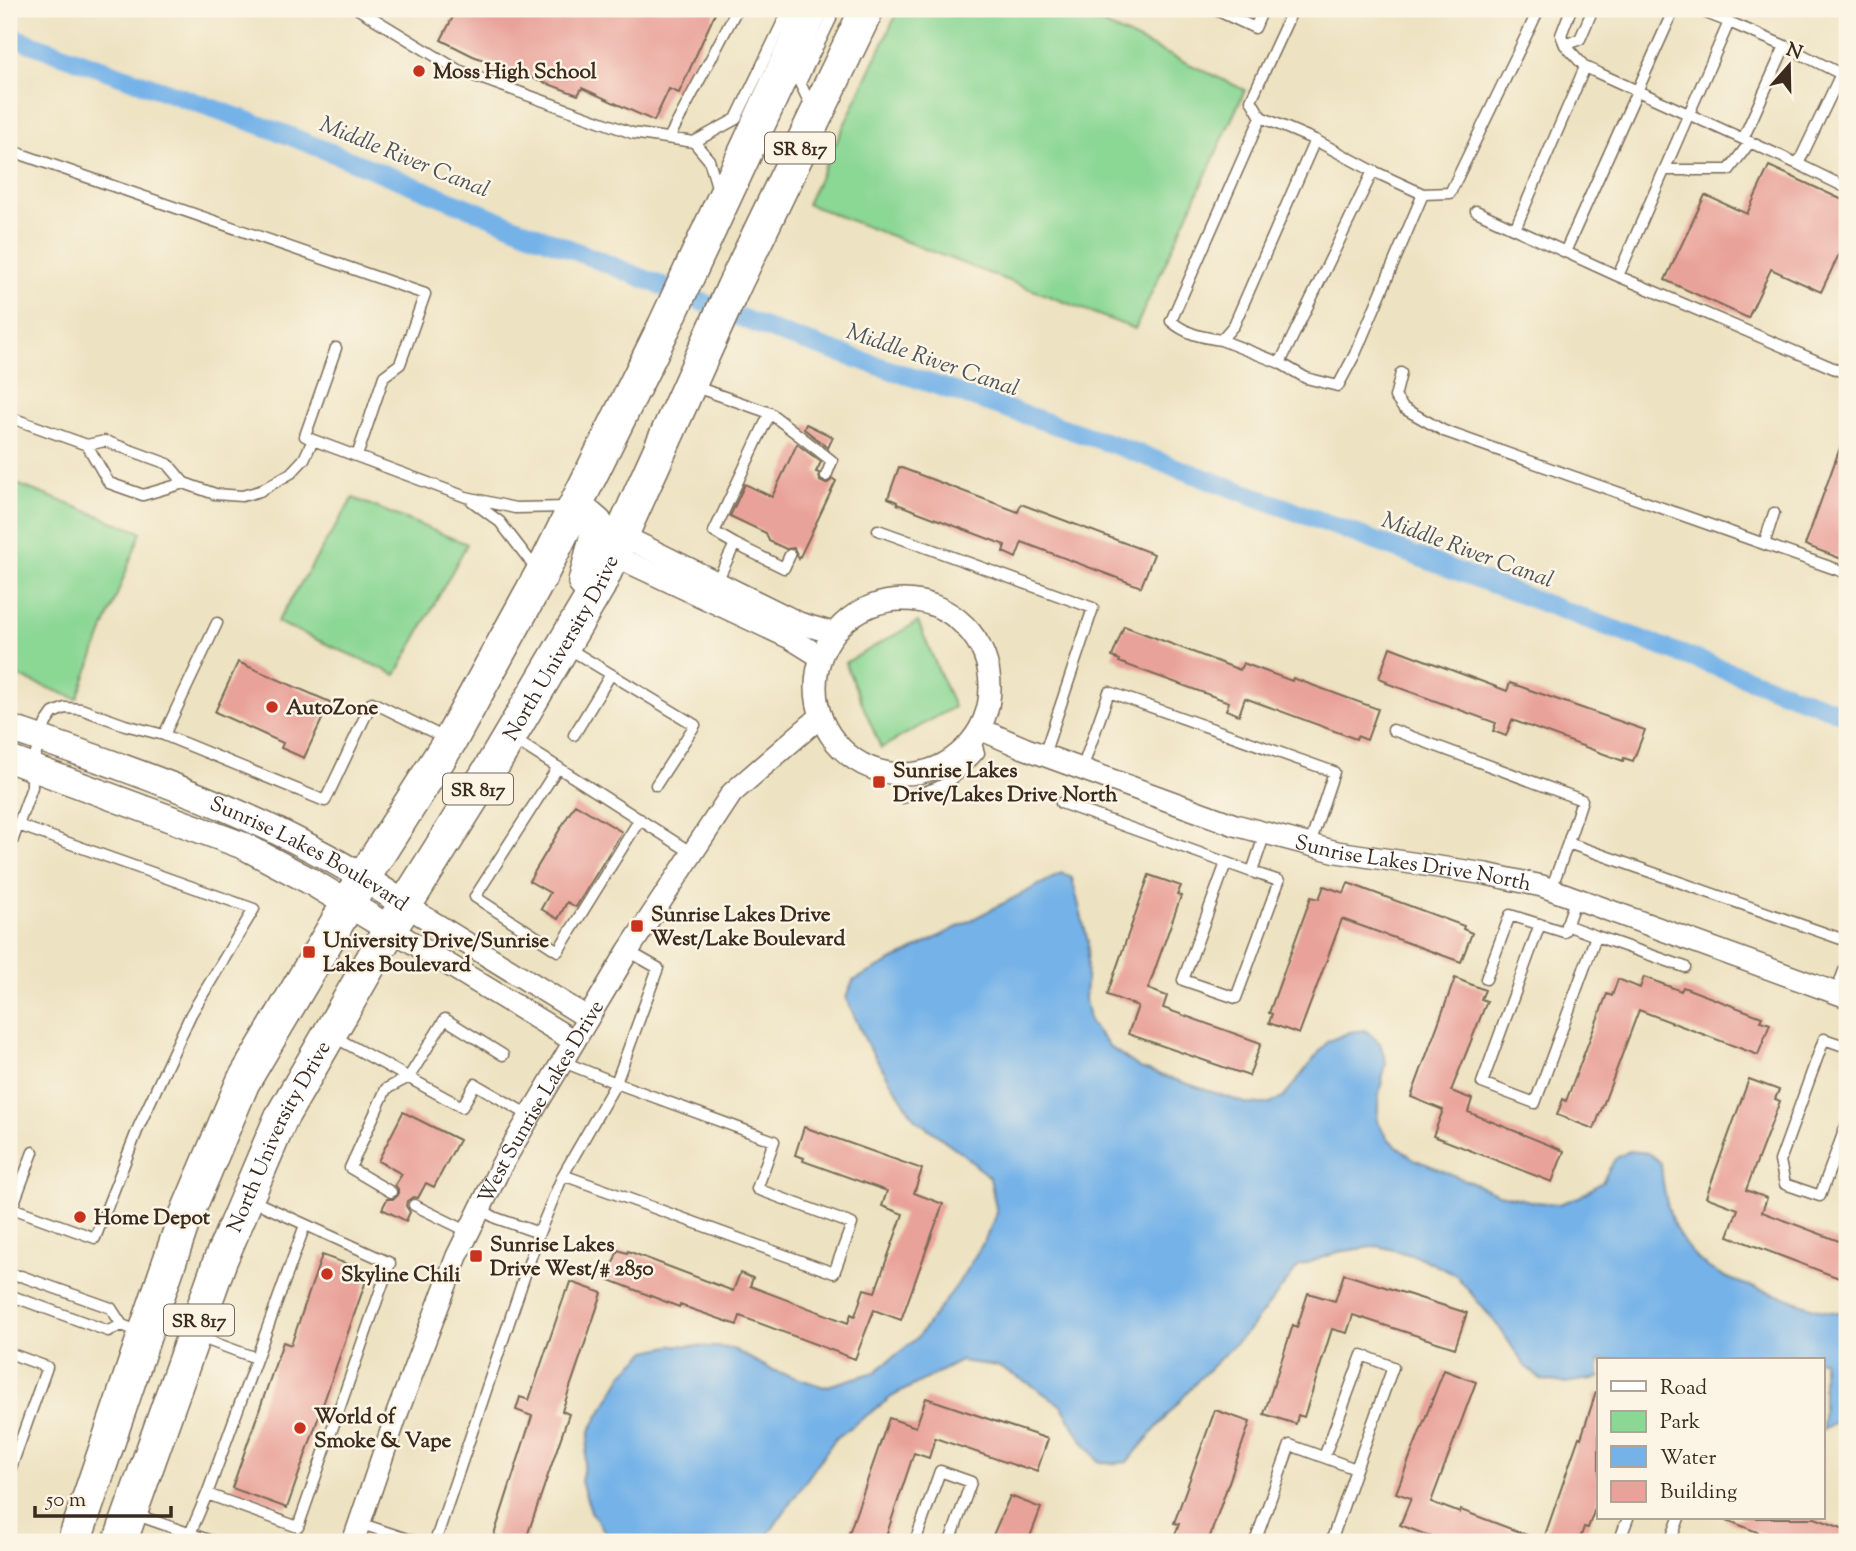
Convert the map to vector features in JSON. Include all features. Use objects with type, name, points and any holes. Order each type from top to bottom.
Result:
[{"type":"main road","name":"SR 817","points":[[74,1542],[134,1330],[243,1082],[356,890],[450,741],[541,575],[692,269],[812,9]]},
{"type":"main road","name":"North University Drive","points":[[125,1527],[220,1261],[281,1118],[398,917],[599,585],[733,288],[867,9]]},
{"type":"main road","points":[[569,637],[596,538],[596,524],[576,507]]},
{"type":"main road","points":[[193,1335],[178,1326],[174,1314],[188,1265],[227,1164],[233,1106]]},
{"type":"main road","points":[[107,1542],[161,1384],[164,1368],[162,1354],[156,1343],[134,1330]]},
{"type":"street","points":[[618,546],[716,583],[799,623],[833,634]]},
{"type":"street","points":[[618,546],[821,657]]},
{"type":"street","points":[[888,600],[932,604],[951,614],[968,628],[981,646],[988,666],[991,688],[988,709],[977,733],[964,750],[943,765],[918,773],[892,773],[869,767],[849,755],[832,737],[821,716],[816,696],[816,677],[821,657],[833,634],[849,618],[867,607],[888,600]]},
{"type":"street","name":"West Sunrise Lakes Drive","points":[[356,1533],[398,1411],[457,1256],[530,1116],[628,951],[732,793],[821,716]]},
{"type":"street","name":"Sunrise Lakes Boulevard","points":[[9,728],[253,818],[398,917],[588,1018]]},
{"type":"street","name":"Sunrise Lakes Drive North","points":[[977,733],[1235,825],[1337,852],[1486,874],[1551,889],[1842,995]]},
{"type":"street","name":"Sunrise Lakes Boulevard","points":[[20,763],[356,890]]},
{"type":"street","name":"Sunrise Lakes Boulevard","points":[[398,917],[568,1050]]},
{"type":"lane","points":[[358,9],[458,70],[632,133],[694,142],[736,119],[789,9]]},
{"type":"lane","points":[[669,138],[737,9]]},
{"type":"lane","points":[[815,116],[800,83],[831,19],[829,9]]},
{"type":"lane","points":[[1214,9],[1255,28],[1263,9]]},
{"type":"lane","points":[[1293,9],[1251,100],[1261,117],[1315,140],[1423,194],[1450,193],[1539,9]]},
{"type":"lane","points":[[1571,9],[1561,31],[1565,45],[1585,67],[1846,184]]},
{"type":"lane","points":[[1565,45],[1580,39],[1593,9]]},
{"type":"lane","points":[[1565,252],[1674,9]]},
{"type":"lane","points":[[1696,9],[1844,75],[1798,164]]},
{"type":"lane","points":[[1618,276],[1729,22]]},
{"type":"lane","points":[[1664,170],[1729,170],[1746,140],[1784,46]]},
{"type":"lane","points":[[1515,229],[1585,67]]},
{"type":"lane","points":[[1261,117],[1171,321],[1181,330],[1198,337],[1221,340],[1280,363],[1306,378],[1338,386],[1355,354],[1423,194]]},
{"type":"lane","points":[[1221,340],[1234,325],[1315,140]]},
{"type":"lane","points":[[694,142],[709,160],[718,187],[719,210]]},
{"type":"lane","points":[[9,150],[425,294],[400,365],[384,376],[357,456]]},
{"type":"lane","points":[[1280,363],[1373,171]]},
{"type":"lane","points":[[1476,211],[1618,276],[1847,374]]},
{"type":"lane","points":[[336,348],[305,436],[467,497],[514,508],[576,507]]},
{"type":"lane","points":[[1401,373],[1395,397],[1403,408],[1444,430],[1764,544],[1821,557],[1847,573]]},
{"type":"lane","points":[[690,386],[770,414],[832,461],[826,476]]},
{"type":"lane","points":[[770,414],[714,532],[784,568],[790,555]]},
{"type":"lane","points":[[9,417],[87,445],[105,441],[168,464],[184,483],[215,494],[242,496],[260,491],[291,473],[304,459],[313,440]]},
{"type":"lane","points":[[87,445],[109,483],[143,495],[184,483]]},
{"type":"lane","points":[[467,497],[500,522],[541,575]]},
{"type":"lane","points":[[1764,544],[1774,513]]},
{"type":"lane","points":[[878,530],[1093,608],[1044,755]]},
{"type":"lane","points":[[716,583],[736,544]]},
{"type":"lane","points":[[164,734],[217,623]]},
{"type":"lane","points":[[569,637],[611,674],[695,724],[656,785]]},
{"type":"lane","points":[[574,735],[611,674]]},
{"type":"lane","points":[[1082,769],[1109,692],[1334,772],[1310,844]]},
{"type":"lane","points":[[9,850],[32,787],[20,763],[40,739],[53,713],[65,708],[81,709],[125,725],[164,734],[325,801],[372,702],[450,741]]},
{"type":"lane","points":[[1393,730],[1582,800],[1551,889]]},
{"type":"lane","points":[[510,736],[692,853]]},
{"type":"lane","points":[[558,767],[475,897],[558,951],[640,819]]},
{"type":"lane","points":[[1061,803],[1279,881],[1236,998],[1183,980],[1226,863]]},
{"type":"lane","points":[[18,825],[254,909],[191,1014],[139,1125],[95,1238],[10,1211],[33,1152]]},
{"type":"lane","points":[[1252,872],[1265,833]]},
{"type":"lane","points":[[1567,843],[1847,941]]},
{"type":"lane","points":[[1486,979],[1510,915],[1564,932],[1576,898]]},
{"type":"lane","points":[[1540,924],[1482,1083],[1535,1103],[1596,936]]},
{"type":"lane","points":[[1566,925],[1685,967]]},
{"type":"lane","points":[[1662,959],[1671,933]]},
{"type":"lane","points":[[435,1542],[539,1233],[563,1175],[616,1083],[658,968],[628,951]]},
{"type":"lane","points":[[1842,995],[1847,963]]},
{"type":"lane","points":[[391,1192],[349,1168],[386,1089],[409,1077],[444,1019],[503,1055]]},
{"type":"lane","points":[[329,1034],[462,1107],[475,1084],[530,1116]]},
{"type":"lane","points":[[1847,1047],[1824,1039],[1780,1161],[1785,1184],[1820,1196],[1847,1123]]},
{"type":"lane","points":[[563,1175],[834,1273],[852,1224],[757,1189],[774,1141],[571,1065],[568,1050]]},
{"type":"lane","points":[[207,1494],[298,1527],[390,1263],[247,1198]]},
{"type":"lane","points":[[414,1205],[469,1232]]},
{"type":"lane","points":[[480,1209],[496,1218],[539,1233]]},
{"type":"lane","points":[[190,1534],[305,1226]]},
{"type":"lane","points":[[9,1276],[21,1276],[111,1308],[134,1330]]},
{"type":"lane","points":[[9,1295],[107,1331],[134,1330]]},
{"type":"lane","points":[[193,1335],[256,1358]]},
{"type":"lane","points":[[9,1353],[47,1367],[9,1472]]},
{"type":"lane","points":[[1324,1457],[1362,1355],[1393,1367],[1331,1542]]},
{"type":"lane","points":[[1255,1542],[1290,1445],[1356,1469]]},
{"type":"lane","points":[[915,1542],[940,1471],[971,1482],[950,1542]]},
{"type":"lane","points":[[1619,1542],[1627,1520]]},
{"type":"lane","points":[[1672,1542],[1678,1520]]},
{"type":"lane","points":[[125,1527],[190,1534],[214,1542]]},
{"type":"lane","points":[[356,1533],[416,1542]]},
{"type":"green space","points":[[899,9],[1071,9],[1245,90],[1135,329],[807,204]]},
{"type":"green space","points":[[9,481],[141,532],[77,699],[9,673]]},
{"type":"green space","points":[[353,498],[467,544],[396,675],[277,622]]},
{"type":"green space","points":[[918,622],[954,707],[881,748],[845,663]]},
{"type":"water","points":[[1062,873],[1072,878],[1088,942],[1085,1000],[1090,1023],[1110,1047],[1140,1068],[1248,1104],[1267,1104],[1283,1098],[1328,1041],[1350,1032],[1365,1030],[1380,1043],[1386,1063],[1379,1094],[1377,1121],[1388,1139],[1414,1159],[1499,1194],[1559,1204],[1579,1197],[1602,1182],[1615,1159],[1629,1151],[1648,1153],[1661,1163],[1665,1197],[1676,1229],[1694,1256],[1707,1267],[1738,1282],[1815,1308],[1832,1312],[1847,1311],[1847,1416],[1825,1429],[1825,1358],[1597,1358],[1597,1378],[1564,1383],[1542,1380],[1525,1366],[1499,1327],[1456,1275],[1419,1257],[1379,1246],[1338,1252],[1299,1266],[1248,1331],[1199,1379],[1127,1462],[1112,1464],[1098,1461],[1062,1406],[1030,1384],[997,1366],[960,1361],[893,1396],[835,1439],[763,1542],[613,1542],[592,1514],[581,1482],[590,1431],[624,1373],[647,1351],[675,1345],[731,1348],[772,1370],[824,1387],[875,1372],[917,1338],[957,1285],[985,1240],[997,1213],[990,1178],[962,1153],[915,1119],[868,1046],[846,998],[853,981]]},
{"type":"building","points":[[457,9],[717,9],[679,93],[669,89],[654,121],[582,88],[578,95],[473,56],[441,40]]},
{"type":"building","points":[[1769,166],[1847,202],[1847,255],[1840,252],[1821,292],[1771,269],[1748,318],[1665,280],[1705,195],[1747,214]]},
{"type":"building","points":[[806,424],[833,437],[828,448],[804,429]]},
{"type":"building","points":[[1845,434],[1847,435],[1847,561],[1805,545]]},
{"type":"building","points":[[797,444],[821,462],[816,472],[819,473],[820,481],[826,484],[833,479],[836,481],[799,559],[794,548],[786,549],[769,541],[766,533],[730,516],[745,484],[772,497]]},
{"type":"building","points":[[899,467],[1018,512],[1021,504],[1154,554],[1141,587],[1022,542],[1016,558],[1003,552],[1005,545],[897,504],[888,498]]},
{"type":"building","points":[[1124,626],[1240,670],[1243,663],[1378,709],[1367,740],[1357,736],[1356,739],[1245,698],[1239,715],[1226,710],[1229,702],[1119,662],[1120,660],[1112,657]]},
{"type":"building","points":[[1390,647],[1507,691],[1510,683],[1645,730],[1633,761],[1624,758],[1623,761],[1512,720],[1506,736],[1493,731],[1496,723],[1386,683],[1387,681],[1379,678]]},
{"type":"building","name":"AutoZone","points":[[238,662],[330,702],[304,758],[281,748],[283,743],[215,712]]},
{"type":"building","points":[[575,804],[622,832],[576,907],[567,902],[558,919],[541,909],[550,893],[529,881]]},
{"type":"building","points":[[1149,875],[1181,886],[1177,895],[1181,896],[1148,989],[1167,996],[1163,1008],[1261,1043],[1249,1076],[1128,1034],[1138,1006],[1107,995]]},
{"type":"building","points":[[1348,883],[1464,926],[1463,929],[1472,933],[1461,962],[1342,919],[1299,1034],[1269,1023],[1272,1014],[1269,1013],[1311,897],[1319,899],[1324,886],[1344,893]]},
{"type":"building","points":[[1644,977],[1681,991],[1683,987],[1762,1017],[1760,1021],[1770,1024],[1758,1055],[1639,1010],[1594,1129],[1557,1115],[1563,1099],[1566,1101],[1607,994],[1612,996],[1618,979],[1640,988]]},
{"type":"building","points":[[1455,978],[1485,990],[1481,999],[1487,1001],[1451,1091],[1472,1099],[1468,1112],[1564,1151],[1552,1182],[1433,1136],[1443,1110],[1411,1097]]},
{"type":"building","points":[[1749,1079],[1779,1090],[1775,1099],[1780,1101],[1746,1190],[1767,1198],[1762,1212],[1847,1244],[1847,1281],[1728,1236],[1738,1209],[1706,1197]]},
{"type":"building","points":[[403,1112],[459,1140],[434,1187],[426,1183],[418,1198],[413,1197],[407,1201],[406,1206],[410,1212],[406,1221],[382,1209],[387,1199],[394,1199],[398,1195],[395,1185],[402,1174],[378,1161]]},
{"type":"building","points":[[804,1127],[922,1169],[914,1193],[943,1204],[901,1320],[874,1310],[855,1359],[740,1316],[737,1325],[680,1305],[679,1307],[607,1279],[618,1250],[628,1251],[733,1291],[740,1273],[753,1278],[750,1286],[848,1323],[851,1314],[855,1316],[864,1289],[875,1292],[903,1214],[882,1206],[887,1191],[803,1161],[804,1158],[795,1155]]},
{"type":"building","points":[[322,1255],[369,1272],[287,1508],[232,1488],[283,1342],[291,1345]]},
{"type":"building","points":[[1344,1274],[1467,1313],[1455,1348],[1353,1315],[1347,1333],[1332,1329],[1304,1417],[1298,1415],[1296,1424],[1264,1414],[1293,1325],[1297,1327],[1308,1293],[1335,1301]]},
{"type":"building","points":[[571,1282],[602,1293],[562,1411],[569,1414],[525,1542],[515,1542],[494,1535],[532,1416],[516,1410],[520,1397],[529,1400]]},
{"type":"building","points":[[1444,1370],[1476,1382],[1431,1502],[1460,1513],[1461,1510],[1543,1541],[1597,1392],[1597,1503],[1588,1528],[1584,1527],[1579,1542],[1446,1542],[1400,1525],[1411,1498],[1396,1493]]},
{"type":"building","points":[[926,1398],[1048,1439],[1037,1471],[935,1438],[929,1458],[914,1453],[884,1542],[846,1542],[889,1418],[916,1427]]},
{"type":"building","points":[[1215,1410],[1250,1422],[1208,1542],[1172,1542],[1179,1524],[1174,1523]]},
{"type":"building","points":[[1010,1496],[1041,1508],[1028,1542],[990,1542]]},
{"type":"building","points":[[1727,1520],[1820,1520],[1847,1530],[1847,1542],[1782,1542]]},
{"type":"waterway","name":"Middle River Canal","points":[[9,36],[285,134],[774,331],[1115,445],[1847,715]]},
{"type":"place","name":"Moss High School","points":[[419,71]]},
{"type":"place","name":"AutoZone","points":[[272,707]]},
{"type":"place","name":"Sunrise Lakes Drive/Lakes Drive North","points":[[879,782]]},
{"type":"place","name":"Sunrise Lakes Drive West/Lake Boulevard","points":[[637,926]]},
{"type":"place","name":"University Drive/Sunrise Lakes Boulevard","points":[[309,952]]},
{"type":"place","name":"Home Depot","points":[[80,1217]]},
{"type":"place","name":"Sunrise Lakes Drive West/# 2850","points":[[476,1256]]},
{"type":"place","name":"Skyline Chili","points":[[327,1274]]},
{"type":"place","name":"World of Smoke & Vape","points":[[300,1428]]}]
